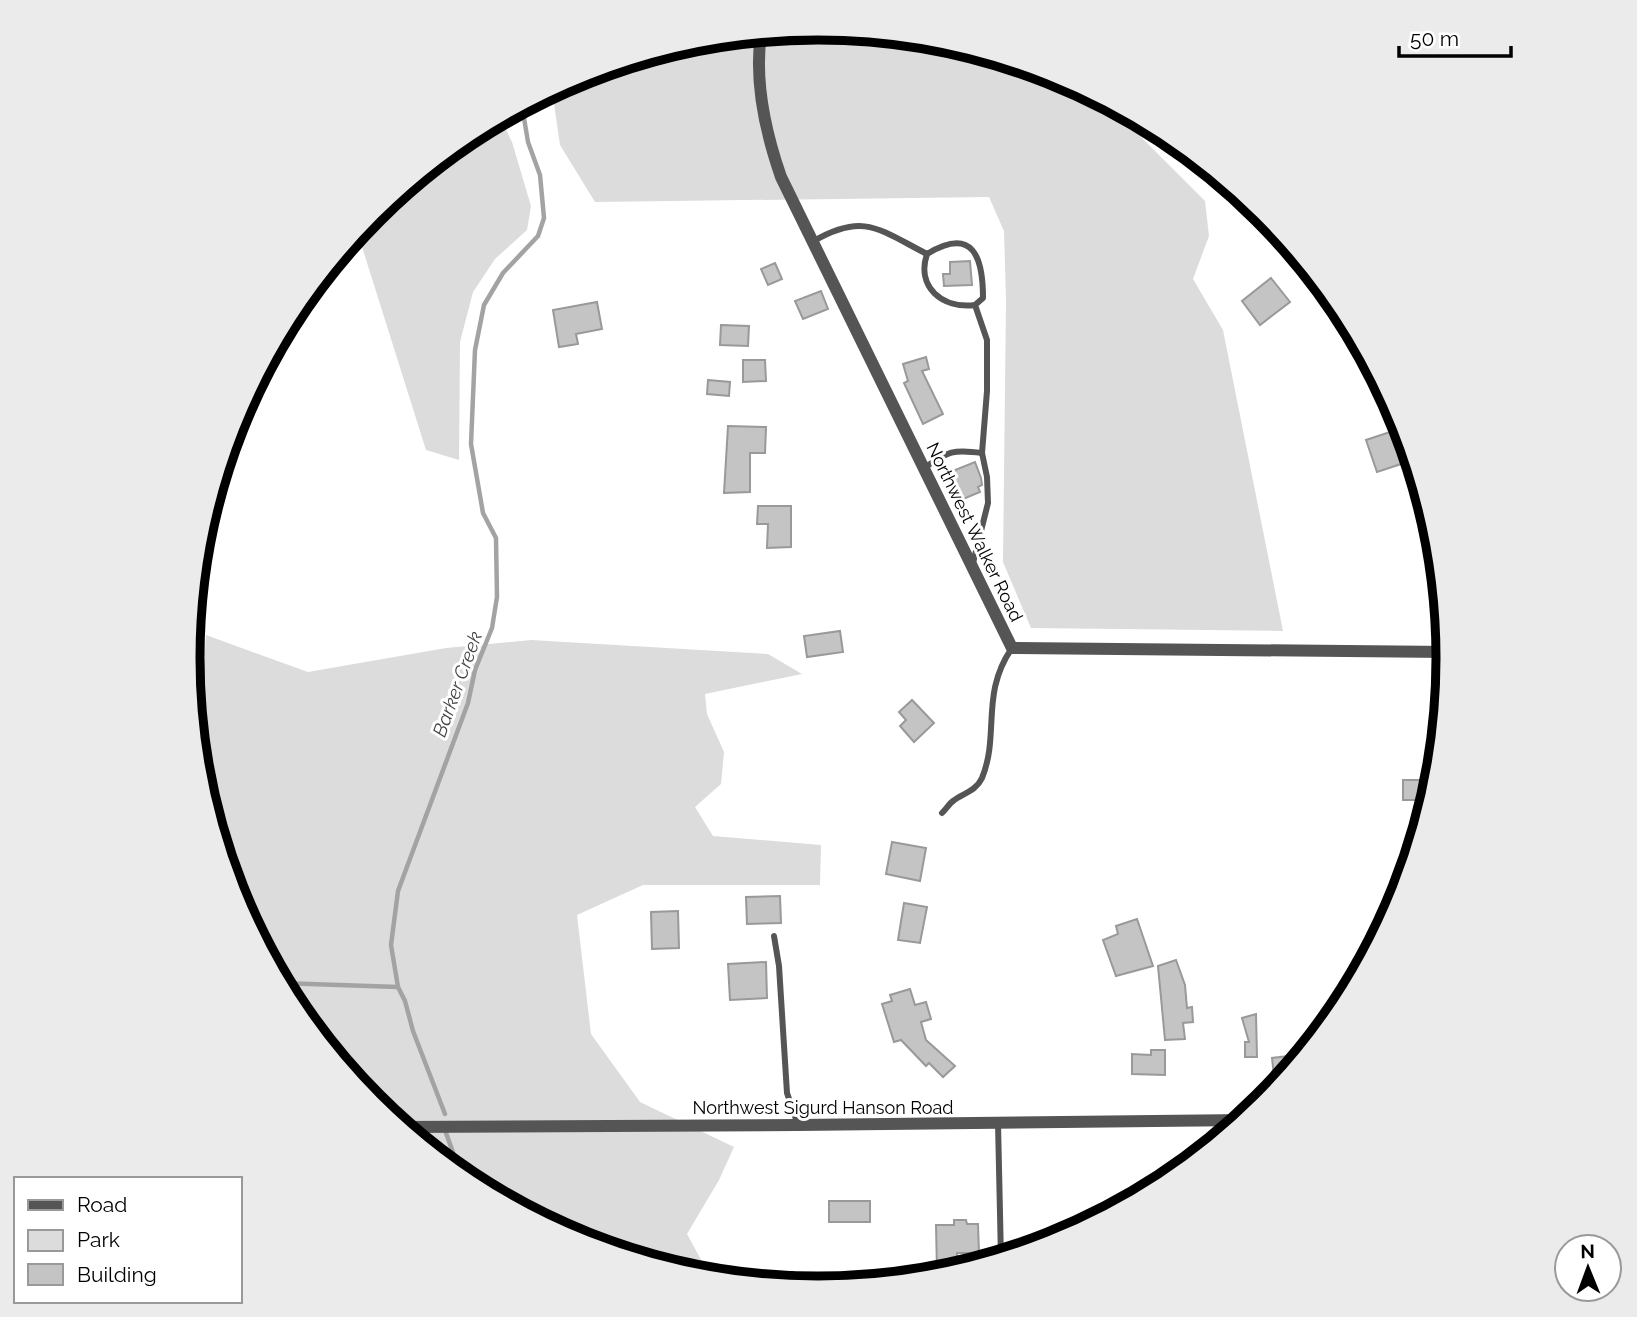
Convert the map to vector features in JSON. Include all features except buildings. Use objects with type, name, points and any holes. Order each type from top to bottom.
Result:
[{"type":"street","name":"Northwest Walker Road","points":[[761,44],[759,84],[769,144],[781,177],[1012,648],[1437,652]]},
{"type":"street","name":"Northwest Sigurd Hanson Road","points":[[415,1126],[1229,1120]]},
{"type":"lane","points":[[814,241],[834,229],[849,225],[866,225],[886,232],[927,254]]},
{"type":"lane","points":[[961,243],[976,252],[982,267],[983,298],[975,305],[963,306],[937,296],[924,276],[923,264],[927,254],[943,244],[961,243]]},
{"type":"lane","points":[[972,566],[988,503],[987,477],[982,453],[988,340],[975,305]]},
{"type":"lane","points":[[924,468],[942,456],[958,450],[982,453]]},
{"type":"lane","points":[[942,813],[952,802],[973,790],[982,778],[988,752],[992,694],[1003,661],[1012,648]]},
{"type":"lane","points":[[774,936],[779,966],[786,1093],[798,1125]]},
{"type":"lane","points":[[998,1123],[1001,1249]]},
{"type":"green space","points":[[818,40],[899,46],[979,61],[1055,87],[1133,126],[1205,201],[1209,236],[1193,279],[1223,330],[1283,631],[1031,628],[1003,562],[1006,300],[1004,231],[989,197],[595,202],[560,145],[553,100],[582,87],[658,61],[698,52]]},
{"type":"green space","points":[[504,126],[512,142],[531,206],[527,230],[495,259],[473,292],[460,342],[459,460],[426,450],[361,243],[381,221],[442,168]]},
{"type":"green space","points":[[206,635],[308,672],[446,648],[531,640],[768,654],[802,674],[705,694],[707,714],[724,752],[721,784],[695,807],[713,836],[821,845],[820,885],[643,885],[577,915],[591,1034],[640,1102],[734,1147],[719,1180],[687,1234],[704,1266],[620,1244],[582,1230],[509,1194],[442,1149],[381,1096],[354,1066],[304,1002],[283,968],[247,895],[221,819],[212,779],[202,697]]},
{"type":"waterway","name":"Barker Creek","points":[[445,1114],[398,987],[391,945],[398,891],[468,703],[475,670],[492,628],[497,597],[496,538],[483,513],[471,444],[475,350],[484,305],[503,273],[538,236],[544,218],[540,175],[528,142],[524,115]]},
{"type":"waterway","points":[[293,983],[398,987]]},
{"type":"waterway","name":"Barker Creek","points":[[446,1133],[455,1159]]}]
